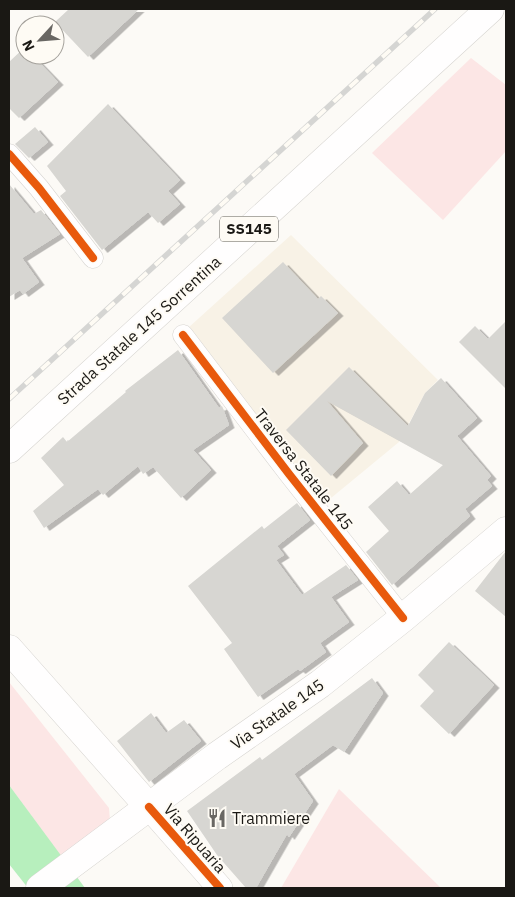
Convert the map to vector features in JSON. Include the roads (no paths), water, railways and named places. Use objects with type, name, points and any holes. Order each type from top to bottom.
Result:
[{"type":"main road","name":"Strada Statale 145 Sorrentina","points":[[9,449],[490,9]]},
{"type":"main road","name":"Via Statale 145","points":[[40,888],[217,756],[320,684],[404,618],[506,531]]},
{"type":"main road","points":[[9,649],[149,807]]},
{"type":"street","points":[[9,154],[39,188],[93,258]]},
{"type":"street","name":"Traversa Statale 145","points":[[183,335],[289,474],[404,618]]},
{"type":"street","name":"Via Ripuaria","points":[[149,807],[220,888]]},
{"type":"railway","points":[[9,399],[435,9]]},
{"type":"place","name":"Trammiere","points":[[217,818]]}]
